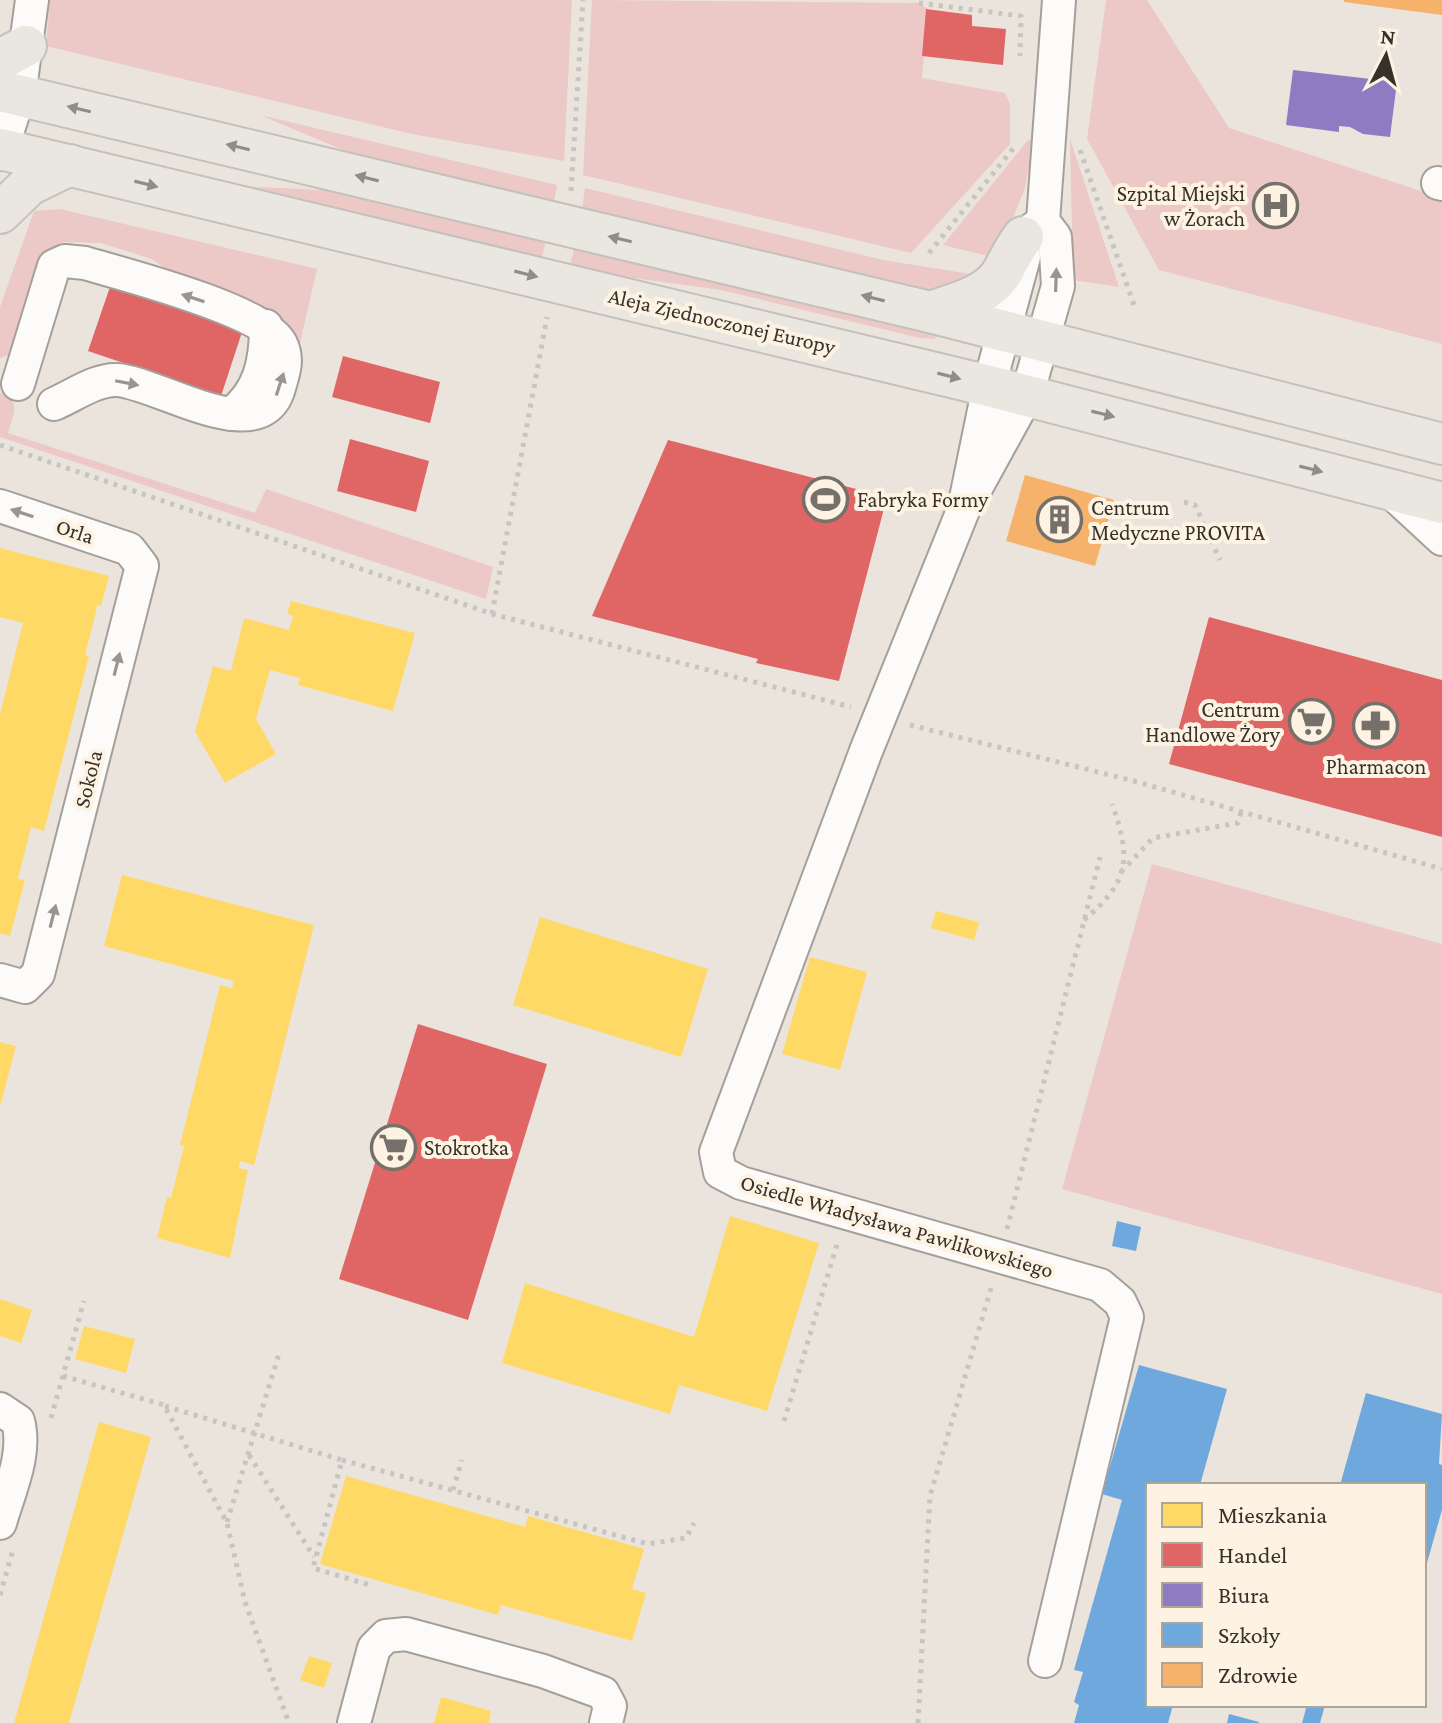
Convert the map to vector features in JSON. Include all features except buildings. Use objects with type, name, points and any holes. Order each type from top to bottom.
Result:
[{"type":"main road","points":[[10,93],[930,312],[1442,444]]},
{"type":"main road","name":"Aleja Zjednoczonej Europy","points":[[0,151],[70,165],[1008,390],[1442,503]]},
{"type":"main road","points":[[0,213],[29,185],[70,165]]},
{"type":"main road","points":[[930,312],[985,289],[1002,272],[1009,254],[1033,229]]},
{"type":"street","points":[[0,151],[13,53],[32,0]]},
{"type":"street","name":"Osiedle Władysława Pawlikowskiego","points":[[1045,1661],[1127,1317],[1120,1302],[1100,1285],[741,1183],[720,1172],[716,1152],[880,715],[1008,390],[1022,335],[1024,257],[1033,229],[1048,126],[1059,0]]},
{"type":"street","points":[[18,384],[54,266],[65,261],[115,272],[249,316],[266,326],[266,355],[250,400],[231,414],[119,380],[99,383],[54,404]]},
{"type":"street","points":[[1387,488],[1442,539]]},
{"type":"street","name":"Orla","points":[[0,506],[129,549],[142,566]]},
{"type":"street","name":"Sokola","points":[[12,983],[38,974],[142,566]]},
{"type":"street","points":[[0,1409],[18,1421],[21,1433],[20,1454],[0,1523]]},
{"type":"street","points":[[354,1723],[374,1648],[386,1636],[406,1634],[543,1671],[603,1693],[610,1706],[606,1723]]},
{"type":"path","points":[[570,204],[583,0]]},
{"type":"path","points":[[919,3],[1021,16],[1020,62]]},
{"type":"path","points":[[929,253],[1018,142],[1020,124],[1073,128],[1134,305]]},
{"type":"path","points":[[492,614],[550,304]]},
{"type":"path","points":[[0,445],[492,614],[880,715],[1442,869]]},
{"type":"path","points":[[1184,502],[1195,505],[1220,560]]},
{"type":"path","points":[[1084,920],[1112,897],[1121,880],[1122,833],[1112,804]]},
{"type":"path","points":[[1121,872],[1153,838],[1238,823],[1241,812]]},
{"type":"path","points":[[918,1723],[930,1496],[1001,1257],[1100,857]]},
{"type":"path","points":[[784,1421],[846,1213]]},
{"type":"path","points":[[227,1523],[279,1354]]},
{"type":"path","points":[[63,1376],[342,1460],[648,1544],[686,1538],[694,1523]]},
{"type":"path","points":[[164,1405],[227,1523],[245,1602],[289,1723]]},
{"type":"path","points":[[248,1454],[315,1558]]},
{"type":"path","points":[[342,1460],[313,1568],[373,1586]]},
{"type":"path","points":[[453,1490],[462,1460]]},
{"type":"shaded area","points":[[50,0],[572,0],[564,161],[412,134],[46,46]]},
{"type":"shaded area","points":[[592,0],[919,3],[928,9],[922,78],[1005,93],[1010,104],[1010,144],[911,253],[583,175]]},
{"type":"shaded area","points":[[1106,0],[1147,0],[1229,128],[1442,198],[1442,344],[1159,270],[1087,139]]},
{"type":"shaded area","points":[[260,115],[557,185],[554,202],[362,158]]},
{"type":"shaded area","points":[[1070,139],[1119,287],[1073,280]]},
{"type":"shaded area","points":[[1028,140],[1035,140],[1024,191],[996,258],[943,245]]},
{"type":"shaded area","points":[[217,185],[342,191],[546,240],[541,262]]},
{"type":"shaded area","points":[[585,188],[883,260],[977,275],[933,294],[582,210]]},
{"type":"shaded area","points":[[60,209],[317,269],[298,352],[277,315],[185,283],[152,259],[101,243],[65,242],[49,251],[15,353],[0,358],[0,307],[34,211]]},
{"type":"shaded area","points":[[575,245],[938,334],[934,339],[920,338],[721,290],[569,269]]},
{"type":"shaded area","points":[[0,393],[14,404],[8,433],[255,513],[266,489],[493,567],[486,599],[0,437]]},
{"type":"shaded area","points":[[1152,864],[1442,944],[1442,1294],[1062,1189]]},
{"type":"place","name":"Szpital Miejski w Żorach","points":[[1276,206]]},
{"type":"place","name":"Fabryka Formy","points":[[826,499]]},
{"type":"place","name":"Centrum Medyczne PROVITA","points":[[1060,520]]},
{"type":"place","name":"Centrum Handlowe Żory","points":[[1311,722]]},
{"type":"place","name":"Pharmacon","points":[[1376,725]]},
{"type":"place","name":"Stokrotka","points":[[393,1147]]}]
